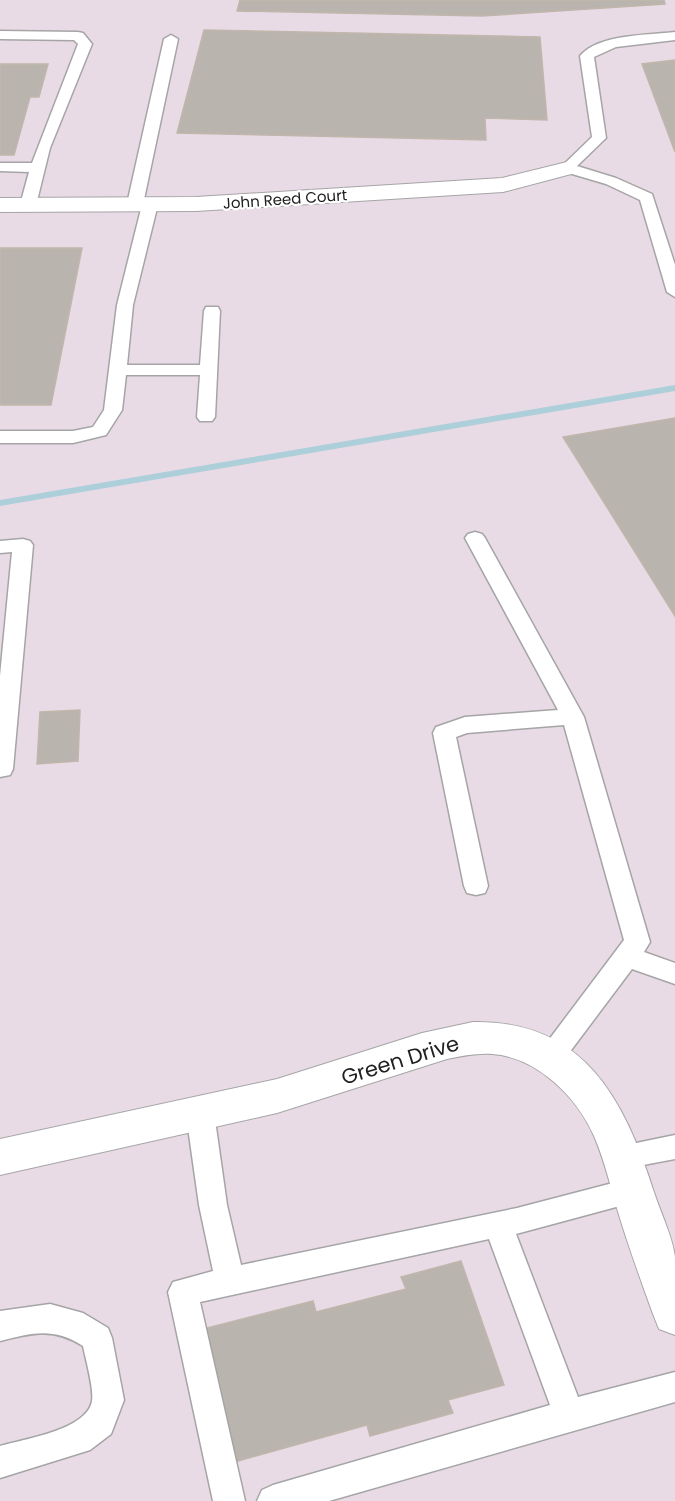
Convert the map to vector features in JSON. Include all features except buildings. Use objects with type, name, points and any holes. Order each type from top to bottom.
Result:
[{"type":"street","name":"John Reed Court","points":[[0,205],[207,204],[502,185],[567,168]]},
{"type":"street","name":"Green Drive","points":[[0,1157],[311,1087],[433,1046],[475,1038],[515,1041],[551,1057],[582,1084],[600,1109],[627,1174],[656,1265],[675,1314]]},
{"type":"lane","points":[[0,35],[78,36],[85,44],[43,148],[28,205]]},
{"type":"lane","points":[[567,168],[599,138],[586,56],[592,50],[608,46],[675,36]]},
{"type":"lane","points":[[0,437],[73,437],[100,431],[112,410],[124,304],[171,39]]},
{"type":"lane","points":[[0,167],[37,168]]},
{"type":"lane","points":[[567,168],[611,181],[647,196],[675,292]]},
{"type":"lane","points":[[206,417],[212,311]]},
{"type":"lane","points":[[117,370],[207,370]]},
{"type":"lane","points":[[475,538],[573,717],[637,942],[551,1057]]},
{"type":"lane","points":[[0,547],[23,544],[2,769],[0,769]]},
{"type":"lane","points":[[476,886],[444,733],[465,725],[573,717]]},
{"type":"lane","points":[[626,956],[675,974]]},
{"type":"lane","points":[[200,1113],[213,1205],[230,1281]]},
{"type":"lane","points":[[229,1501],[183,1292],[517,1221],[627,1174],[675,1147]]},
{"type":"lane","points":[[498,1224],[569,1415]]},
{"type":"lane","points":[[0,1326],[41,1317],[75,1322],[97,1338],[108,1400],[100,1423],[79,1439],[0,1462]]},
{"type":"lane","points":[[273,1501],[569,1415],[675,1387]]},
{"type":"shaded area","points":[[0,0],[675,0],[675,1501],[0,1501]]},
{"type":"waterway","points":[[0,503],[675,388]]}]
